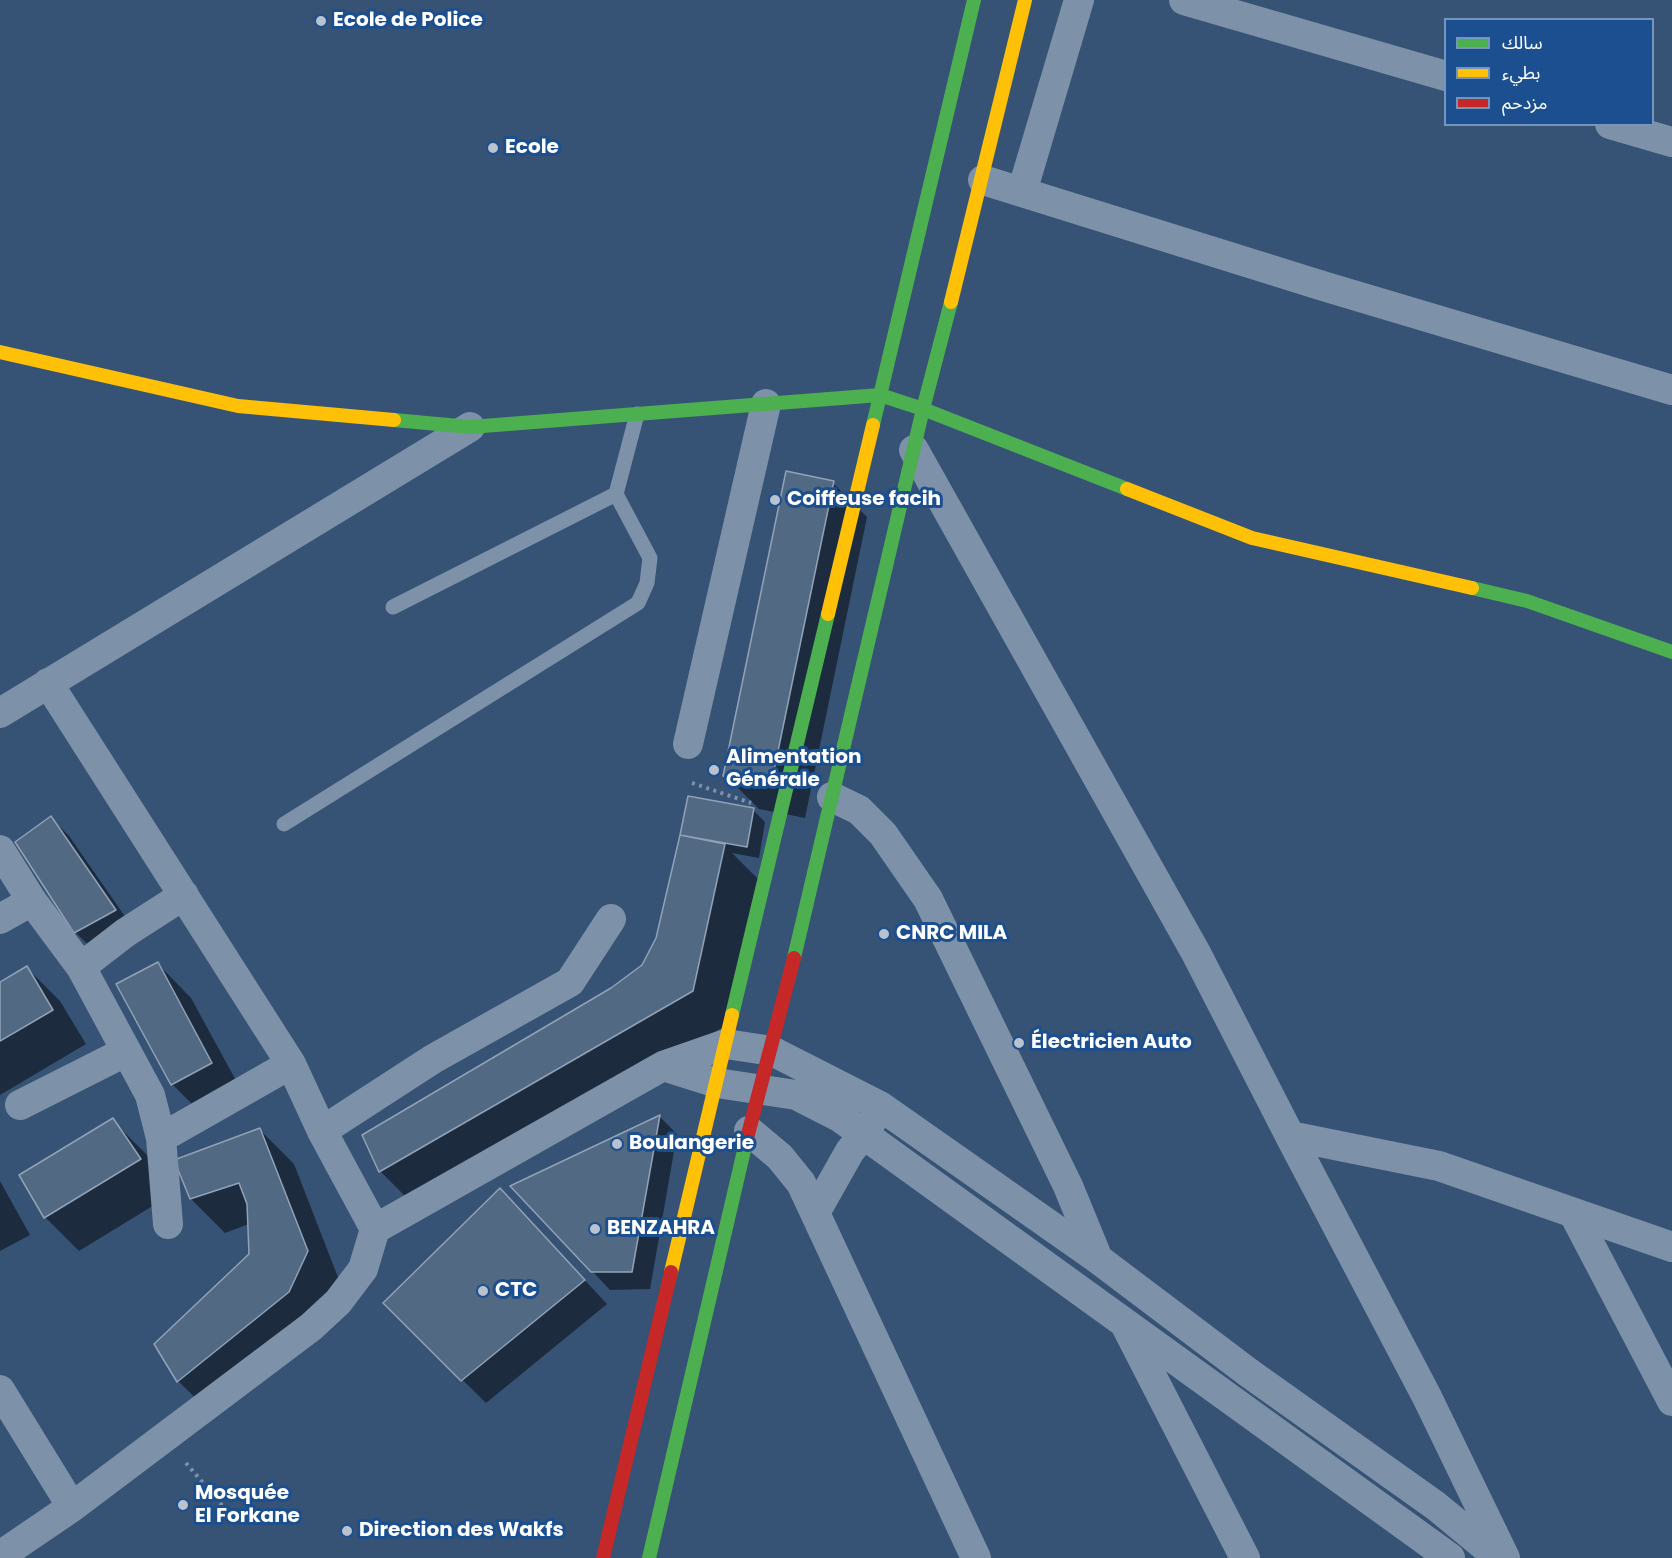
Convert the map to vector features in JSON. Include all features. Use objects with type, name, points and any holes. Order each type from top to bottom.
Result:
[{"type":"main road","points":[[603,1558],[974,0]]},
{"type":"main road","points":[[649,1558],[749,1131],[772,1051],[923,409],[983,180],[1026,0]]},
{"type":"main road","points":[[0,352],[238,406],[470,427],[880,395],[923,409],[1252,538],[1527,601],[1672,652]]},
{"type":"street","points":[[1022,192],[1078,0]]},
{"type":"street","points":[[1184,0],[1444,75]]},
{"type":"street","points":[[1617,126],[1672,142]]},
{"type":"street","points":[[983,180],[1323,286],[1672,390]]},
{"type":"street","points":[[688,744],[766,404]]},
{"type":"street","points":[[0,713],[470,427]]},
{"type":"street","points":[[914,450],[1196,953],[1427,1397],[1505,1558]]},
{"type":"street","points":[[48,683],[291,1064],[322,1131],[375,1229]]},
{"type":"street","points":[[832,797],[859,810],[883,834],[928,899],[1068,1186],[1124,1320],[1245,1558]]},
{"type":"street","points":[[0,850],[32,901],[81,967],[124,1052],[150,1095],[161,1138],[168,1224]]},
{"type":"street","points":[[81,967],[125,933],[184,896]]},
{"type":"street","points":[[0,919],[32,901]]},
{"type":"street","points":[[322,1131],[433,1059],[570,982],[611,919]]},
{"type":"street","points":[[0,1556],[72,1507],[311,1327],[338,1302],[363,1269],[375,1229],[663,1066],[726,1044],[772,1051],[880,1106],[1098,1258],[1249,1372],[1436,1506],[1499,1558]]},
{"type":"street","points":[[20,1105],[124,1052]]},
{"type":"street","points":[[161,1138],[291,1064]]},
{"type":"street","points":[[663,1066],[717,1083],[806,1098],[865,1133],[1450,1558]]},
{"type":"street","points":[[815,1214],[850,1151],[865,1133],[880,1106]]},
{"type":"street","points":[[749,1131],[780,1158],[801,1183],[976,1558]]},
{"type":"street","points":[[1290,1136],[1439,1166],[1575,1216],[1672,1247]]},
{"type":"street","points":[[1575,1216],[1672,1401]]},
{"type":"street","points":[[0,1390],[72,1507]]},
{"type":"lane","points":[[284,824],[638,603],[647,583],[650,558],[616,494],[637,414]]},
{"type":"lane","points":[[393,607],[616,494]]},
{"type":"path","points":[[692,783],[758,805]]},
{"type":"path","points":[[186,1463],[232,1517]]},
{"type":"building","points":[[786,471],[834,481],[771,785],[723,776]]},
{"type":"building","points":[[688,796],[754,808],[747,847],[680,835]]},
{"type":"building","points":[[51,816],[116,910],[74,933],[15,842]]},
{"type":"building","points":[[680,835],[725,844],[693,991],[379,1172],[362,1135],[611,988],[642,965],[656,938]]},
{"type":"building","points":[[158,962],[212,1063],[171,1085],[116,984]]},
{"type":"building","points":[[27,966],[53,1010],[0,1041],[0,982]]},
{"type":"building","name":"BENZAHRA","points":[[660,1115],[632,1272],[591,1272],[510,1186]]},
{"type":"building","points":[[113,1118],[141,1159],[44,1218],[19,1175]]},
{"type":"building","points":[[260,1128],[308,1251],[289,1292],[177,1382],[154,1344],[249,1254],[247,1204],[239,1183],[190,1199],[174,1160]]},
{"type":"building","name":"CTC","points":[[500,1188],[585,1280],[461,1381],[383,1303]]},
{"type":"traffic: fast","points":[[873,425],[974,0]]},
{"type":"traffic: fast","points":[[794,958],[923,409],[951,302]]},
{"type":"traffic: fast","points":[[394,420],[470,427],[880,395],[923,409],[1127,489]]},
{"type":"traffic: fast","points":[[1472,588],[1527,601],[1672,652]]},
{"type":"traffic: fast","points":[[732,1015],[828,614]]},
{"type":"traffic: fast","points":[[649,1558],[746,1142]]},
{"type":"traffic: slow","points":[[951,302],[1025,0]]},
{"type":"traffic: slow","points":[[0,352],[238,406],[394,420]]},
{"type":"traffic: slow","points":[[828,614],[873,425]]},
{"type":"traffic: slow","points":[[1127,489],[1252,538],[1472,588]]},
{"type":"traffic: slow","points":[[671,1272],[732,1015]]},
{"type":"traffic: jam","points":[[746,1142],[794,958]]},
{"type":"traffic: jam","points":[[603,1558],[671,1272]]},
{"type":"place","name":"Ecole de Police","points":[[321,21]]},
{"type":"place","name":"Ecole","points":[[493,148]]},
{"type":"place","name":"Coiffeuse facih","points":[[775,500]]},
{"type":"place","name":"Alimentation Générale","points":[[714,770]]},
{"type":"place","name":"CNRC MILA","points":[[884,934]]},
{"type":"place","name":"Électricien Auto","points":[[1019,1043]]},
{"type":"place","name":"Boulangerie","points":[[617,1144]]},
{"type":"place","name":"BENZAHRA","points":[[595,1229]]},
{"type":"place","name":"CTC","points":[[483,1291]]},
{"type":"place","name":"Mosquée El Forkane","points":[[183,1505]]},
{"type":"place","name":"Direction des Wakfs","points":[[347,1531]]}]
